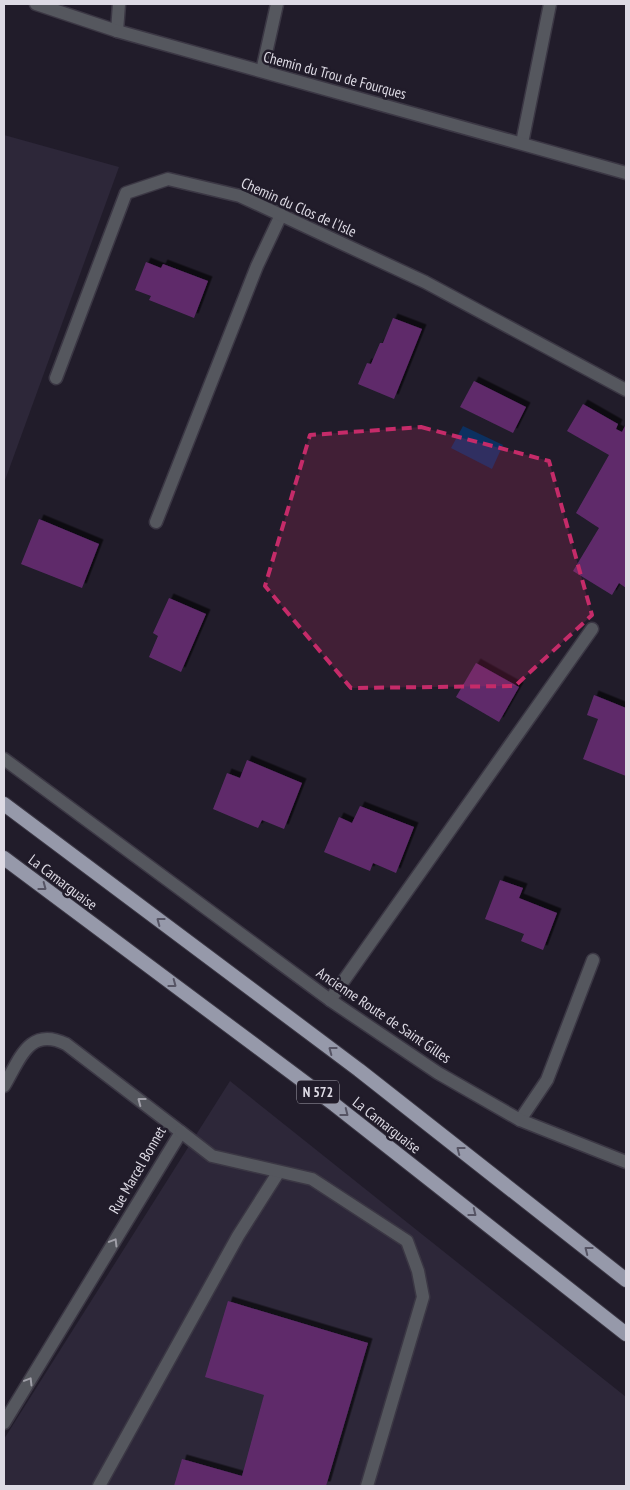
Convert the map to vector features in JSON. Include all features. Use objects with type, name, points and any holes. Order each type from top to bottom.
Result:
[{"type":"highway","name":"La Camarguaise","points":[[4,804],[359,1070],[626,1280]]},
{"type":"highway","name":"La Camarguaise","points":[[4,858],[335,1105],[626,1334]]},
{"type":"street","name":"Chemin du Trou de Fourques","points":[[36,4],[117,31],[626,173]]},
{"type":"street","points":[[117,31],[119,4]]},
{"type":"street","points":[[262,71],[276,4]]},
{"type":"street","points":[[522,143],[550,4]]},
{"type":"street","name":"Chemin du Clos de l'Isle","points":[[56,378],[126,193],[168,179],[240,196],[425,282],[626,390]]},
{"type":"street","points":[[156,522],[257,266],[281,215]]},
{"type":"street","points":[[330,1000],[592,629]]},
{"type":"street","name":"Ancienne Route de Saint Gilles","points":[[4,759],[330,1000],[438,1073],[520,1120],[626,1162]]},
{"type":"street","points":[[520,1120],[547,1080],[593,960]]},
{"type":"street","name":"Rue Marcel Bonnet","points":[[4,1086],[29,1044],[40,1039],[54,1038],[66,1044],[181,1132],[4,1423]]},
{"type":"street","points":[[181,1132],[212,1156],[278,1173],[312,1179],[407,1241],[418,1271],[423,1297],[367,1486]]},
{"type":"street","points":[[99,1486],[238,1236],[278,1173]]},
{"type":"highlighted area","points":[[421,427],[549,461],[592,615],[515,686],[351,688],[265,586],[310,435]]},
{"type":"shaded area","points":[[4,135],[119,167],[4,483]]},
{"type":"shaded area","points":[[230,1081],[626,1397],[626,1486],[4,1486],[4,1439]]},
{"type":"water","points":[[463,426],[503,445],[492,469],[451,448]]},
{"type":"building","points":[[146,262],[161,268],[163,264],[208,281],[194,318],[149,300],[151,296],[135,290]]},
{"type":"building","points":[[393,318],[422,329],[394,399],[358,384],[367,363],[371,364],[380,343],[383,343]]},
{"type":"building","points":[[474,381],[526,407],[513,433],[460,407]]},
{"type":"building","points":[[583,404],[618,424],[616,429],[622,432],[626,424],[626,588],[619,583],[612,595],[573,571],[599,528],[576,513],[609,455],[567,431]]},
{"type":"building","points":[[39,519],[99,544],[82,588],[21,564]]},
{"type":"building","points":[[169,598],[206,614],[181,672],[149,657],[158,636],[153,633]]},
{"type":"building","points":[[476,663],[519,687],[499,722],[456,697]]},
{"type":"building","points":[[594,695],[626,708],[626,776],[583,759],[598,719],[587,715]]},
{"type":"building","points":[[247,760],[302,783],[284,829],[262,820],[258,828],[213,809],[227,773],[240,778]]},
{"type":"building","points":[[360,806],[414,827],[396,873],[373,863],[370,871],[324,852],[339,817],[352,823]]},
{"type":"building","points":[[500,880],[523,888],[519,898],[557,913],[543,950],[521,941],[524,934],[485,919]]},
{"type":"building","points":[[228,1301],[368,1343],[326,1486],[174,1486],[182,1459],[242,1476],[264,1395],[205,1377]]}]
